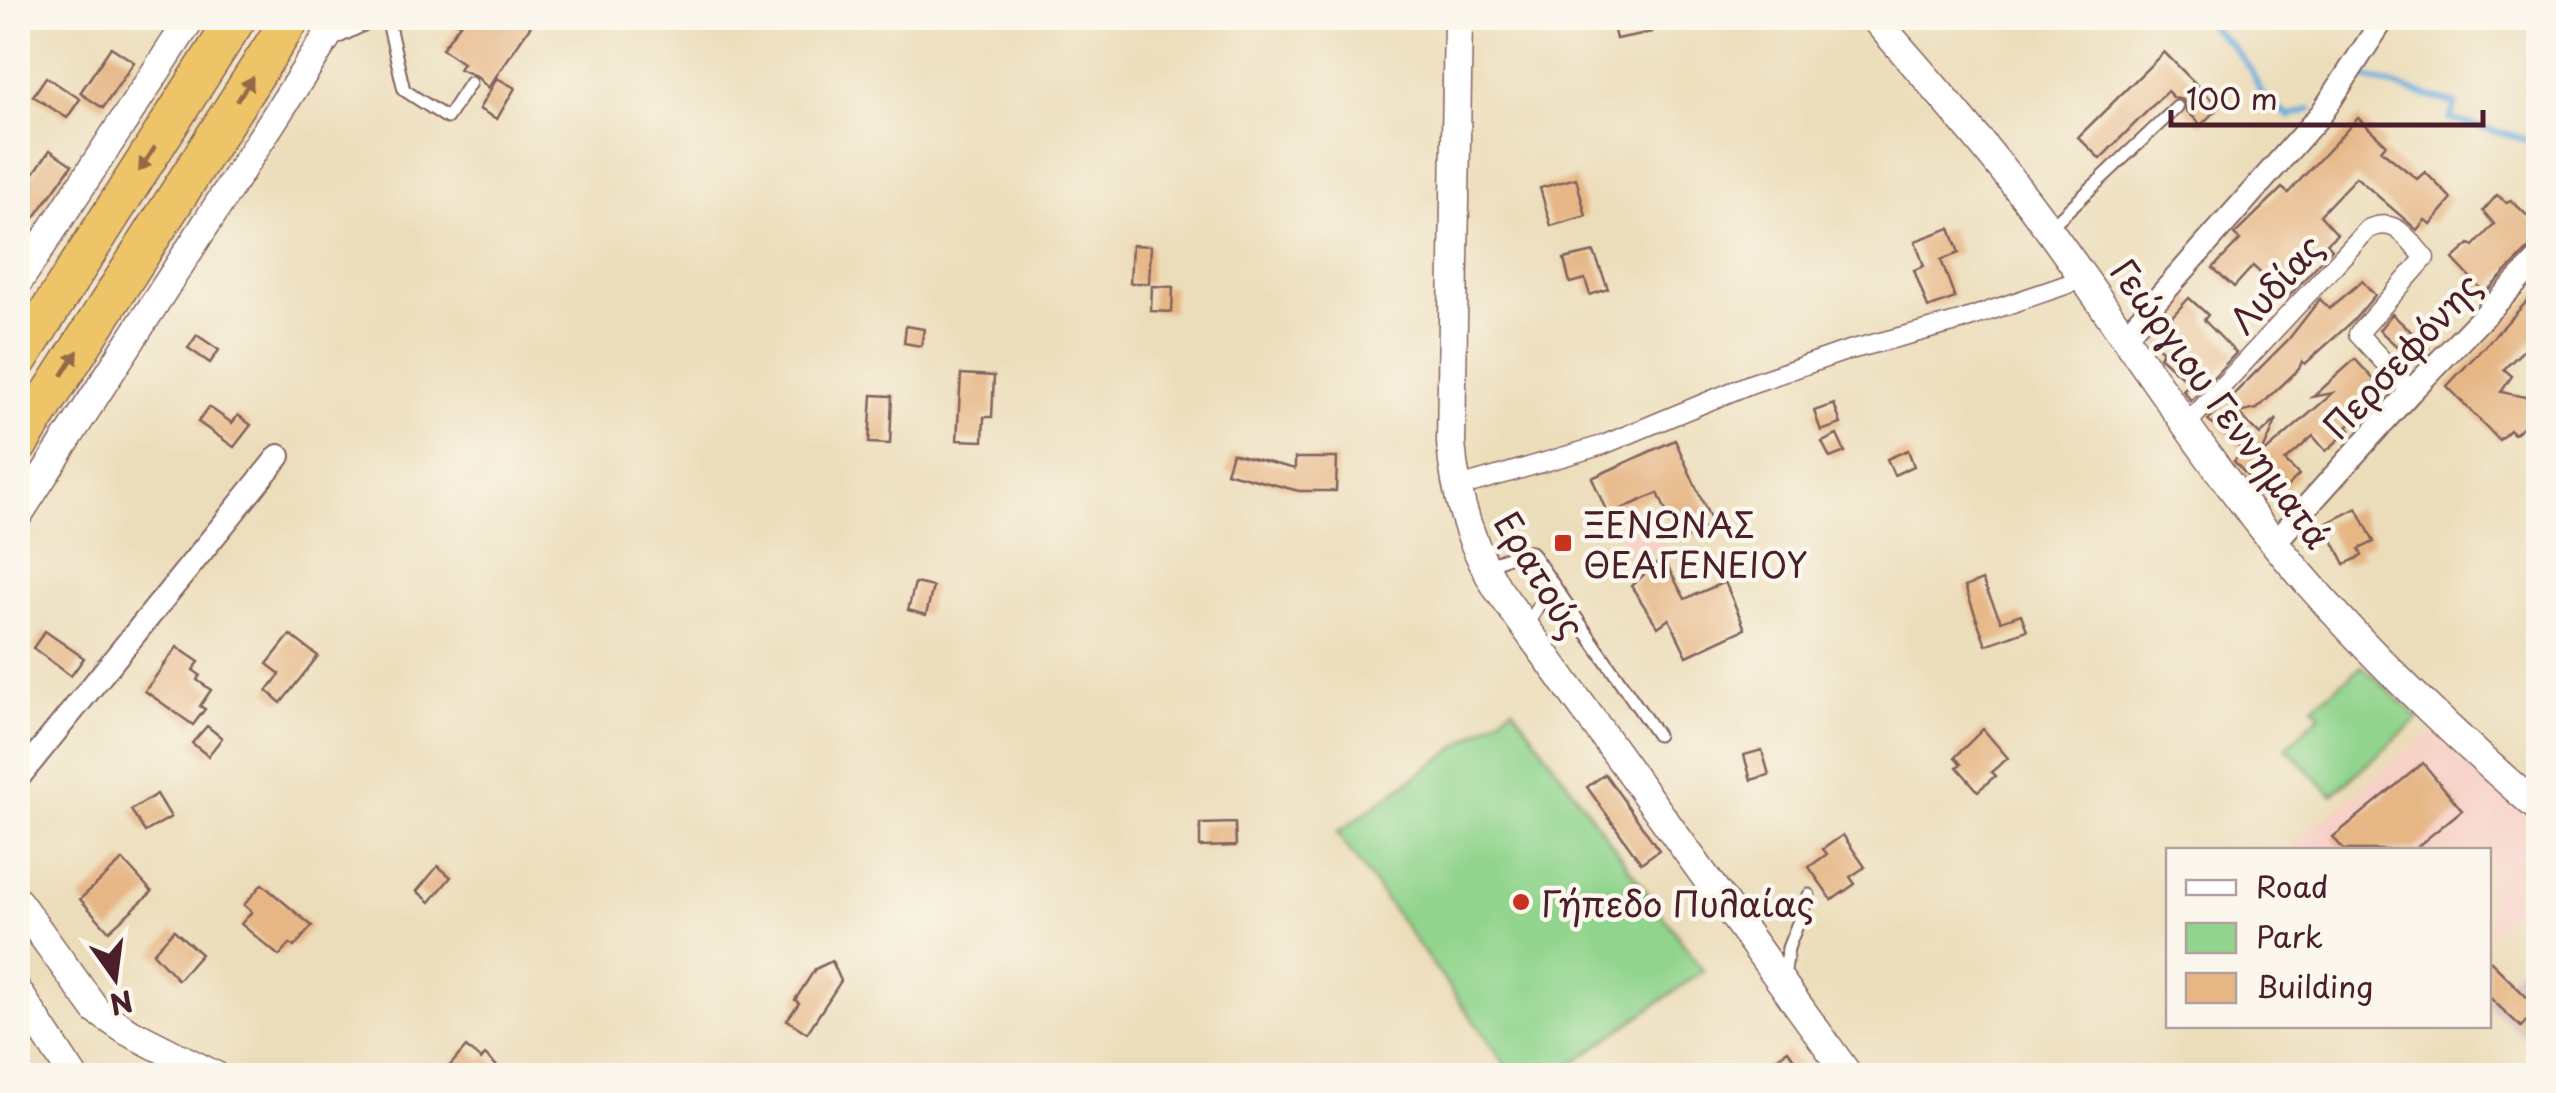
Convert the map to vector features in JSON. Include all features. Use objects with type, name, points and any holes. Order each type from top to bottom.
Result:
[{"type":"highway","points":[[18,360],[237,18]]},
{"type":"highway","points":[[18,445],[292,18]]},
{"type":"street","points":[[18,282],[191,18]]},
{"type":"street","points":[[18,514],[339,18]]},
{"type":"street","name":"Ερατούς","points":[[1458,18],[1450,418],[1456,488],[1472,543],[1527,629],[1850,1076]]},
{"type":"street","name":"Γεώργιου Γεννηματά","points":[[1874,18],[1975,131],[2274,543],[2365,648],[2538,808]]},
{"type":"street","points":[[2124,338],[2322,113],[2384,18]]},
{"type":"street","name":"Λυδίας","points":[[2187,424],[2368,228],[2382,223],[2397,226],[2426,258],[2358,334],[2412,392]]},
{"type":"street","name":"Περσεφόνης","points":[[2274,543],[2538,260]]},
{"type":"street","points":[[1456,488],[1603,445],[1750,384],[1846,351],[1958,322],[2083,280]]},
{"type":"street","points":[[18,778],[279,456]]},
{"type":"street","points":[[18,902],[96,1010],[126,1031],[216,1076]]},
{"type":"street","points":[[18,992],[73,1076]]},
{"type":"lane","points":[[321,46],[376,18],[388,22],[404,90],[447,118],[470,83]]},
{"type":"lane","points":[[2048,229],[2176,107]]},
{"type":"lane","points":[[1485,568],[1528,550],[1657,735]]},
{"type":"lane","points":[[1527,629],[1551,581]]},
{"type":"lane","points":[[1783,984],[1788,948],[1809,895]]},
{"type":"shaded area","points":[[1649,511],[1666,548],[1643,558],[1647,562],[1636,576],[1622,565],[1628,556],[1615,527]]},
{"type":"shaded area","points":[[2433,731],[2538,824],[2538,888],[2491,933],[2491,848],[2288,848]]},
{"type":"shaded area","points":[[2538,948],[2538,1028],[2527,1040],[2491,1008],[2491,998]]},
{"type":"green space","points":[[2362,666],[2419,718],[2332,795],[2286,747],[2321,714],[2313,706]]},
{"type":"green space","name":"Γήπεδο Πυλαίας","points":[[1513,707],[1703,971],[1556,1075],[1513,1075],[1337,833]]},
{"type":"building","points":[[464,18],[536,18],[488,88],[476,76],[459,69],[463,63],[442,49]]},
{"type":"building","points":[[1649,18],[1652,32],[1616,39],[1612,22]]},
{"type":"building","points":[[111,47],[134,62],[103,108],[80,93]]},
{"type":"building","points":[[2164,52],[2219,107],[2201,125],[2186,110],[2183,100],[2167,91],[2100,159],[2078,137]]},
{"type":"building","points":[[46,77],[80,99],[67,118],[33,96]]},
{"type":"building","points":[[497,78],[515,88],[497,119],[479,109]]},
{"type":"building","points":[[2358,118],[2386,144],[2381,150],[2417,179],[2425,172],[2452,199],[2431,224],[2425,220],[2417,230],[2356,177],[2320,215],[2337,234],[2327,243],[2332,249],[2287,298],[2253,266],[2234,287],[2213,268],[2240,240],[2234,235],[2282,188],[2288,193]]},
{"type":"building","points":[[50,150],[72,165],[35,217],[18,205],[18,196]]},
{"type":"building","points":[[1576,178],[1586,216],[1551,226],[1540,188]]},
{"type":"building","points":[[2497,195],[2506,202],[2511,200],[2538,226],[2538,240],[2485,293],[2453,259],[2470,244],[2474,246],[2494,224],[2483,211]]},
{"type":"building","points":[[1950,228],[1959,253],[1941,260],[1955,298],[1928,308],[1914,270],[1924,266],[1915,241]]},
{"type":"building","points":[[1132,245],[1151,246],[1149,283],[1130,283]]},
{"type":"building","points":[[1594,252],[1608,289],[1590,295],[1585,279],[1570,283],[1564,259]]},
{"type":"building","points":[[2362,281],[2375,295],[2353,321],[2305,364],[2302,361],[2299,369],[2257,409],[2238,413],[2260,435],[2277,419],[2261,456],[2333,393],[2313,397],[2355,359],[2385,392],[2326,451],[2313,436],[2285,461],[2299,475],[2271,502],[2234,461],[2244,451],[2208,420],[2288,340],[2320,299],[2329,309]]},
{"type":"building","points":[[1152,286],[1173,287],[1172,312],[1151,311]]},
{"type":"building","points":[[2538,290],[2538,336],[2504,369],[2512,376],[2501,392],[2525,397],[2538,412],[2514,434],[2510,430],[2499,440],[2447,386]]},
{"type":"building","points":[[2189,298],[2208,315],[2204,320],[2236,353],[2191,401],[2183,390],[2190,384],[2159,356],[2163,351],[2156,345],[2172,327],[2167,322]]},
{"type":"building","points":[[2392,314],[2429,348],[2414,362],[2379,330]]},
{"type":"building","points":[[906,326],[924,329],[921,346],[904,343]]},
{"type":"building","points":[[197,335],[219,350],[210,363],[188,348]]},
{"type":"building","points":[[961,374],[994,376],[992,417],[984,417],[983,441],[957,440]]},
{"type":"building","points":[[872,395],[892,396],[890,444],[869,443]]},
{"type":"building","points":[[1834,404],[1841,424],[1821,431],[1814,411]]},
{"type":"building","points":[[209,407],[232,423],[238,415],[251,425],[234,447],[198,422]]},
{"type":"building","points":[[1837,435],[1845,452],[1830,458],[1822,442]]},
{"type":"building","points":[[1675,440],[1713,525],[1679,541],[1658,493],[1608,515],[1592,478]]},
{"type":"building","points":[[1908,450],[1914,466],[1894,475],[1887,459]]},
{"type":"building","points":[[1232,453],[1295,469],[1295,458],[1337,458],[1336,491],[1299,491],[1226,472]]},
{"type":"building","points":[[2357,508],[2374,542],[2359,549],[2362,556],[2345,564],[2325,524]]},
{"type":"building","points":[[1663,558],[1685,599],[1725,582],[1745,629],[1687,656],[1669,619],[1658,627],[1631,586]]},
{"type":"building","points":[[1982,580],[2001,621],[2021,614],[2027,630],[1986,645],[1965,587]]},
{"type":"building","points":[[915,583],[933,587],[926,615],[908,610]]},
{"type":"building","points":[[45,631],[84,658],[71,676],[33,648]]},
{"type":"building","points":[[290,635],[318,656],[281,703],[267,691],[280,674],[267,664]]},
{"type":"building","points":[[177,647],[199,662],[193,670],[200,675],[197,680],[211,690],[200,706],[205,709],[193,725],[145,691]]},
{"type":"building","points":[[207,726],[222,738],[208,756],[192,743]]},
{"type":"building","points":[[1983,729],[2008,758],[1991,772],[1995,776],[1978,791],[1957,767],[1961,764],[1955,757]]},
{"type":"building","points":[[1762,750],[1769,775],[1751,780],[1744,755]]},
{"type":"building","points":[[2423,763],[2462,810],[2415,848],[2342,848],[2333,837]]},
{"type":"building","points":[[1605,774],[1659,850],[1641,863],[1587,787]]},
{"type":"building","points":[[157,794],[171,817],[145,832],[131,810]]},
{"type":"building","points":[[1235,823],[1236,846],[1200,847],[1200,824]]},
{"type":"building","points":[[1843,835],[1865,867],[1850,877],[1855,884],[1832,900],[1809,867],[1827,854],[1823,849]]},
{"type":"building","points":[[123,860],[152,892],[109,931],[80,899]]},
{"type":"building","points":[[438,866],[451,877],[430,902],[417,891]]},
{"type":"building","points":[[262,884],[312,926],[294,947],[290,944],[279,956],[241,924],[252,912],[244,905]]},
{"type":"building","points":[[174,930],[201,954],[178,980],[153,953]]},
{"type":"building","points":[[832,961],[841,981],[807,1033],[787,1020],[815,969]]},
{"type":"building","points":[[2491,962],[2538,1008],[2521,1027],[2491,999]]},
{"type":"building","points":[[466,1047],[481,1060],[485,1055],[497,1066],[493,1070],[499,1076],[441,1076]]},
{"type":"building","points":[[1788,1050],[1805,1076],[1751,1076]]},
{"type":"waterway","points":[[2201,18],[2234,48],[2263,96],[2290,117],[2311,109]]},
{"type":"waterway","points":[[2356,75],[2456,104],[2450,119],[2538,143]]},
{"type":"place","name":"ΞΕΝΩΝΑΣ ΘΕΑΓΕΝΕΙΟΥ","points":[[1563,543]]},
{"type":"place","name":"Γήπεδο Πυλαίας","points":[[1521,902]]}]
